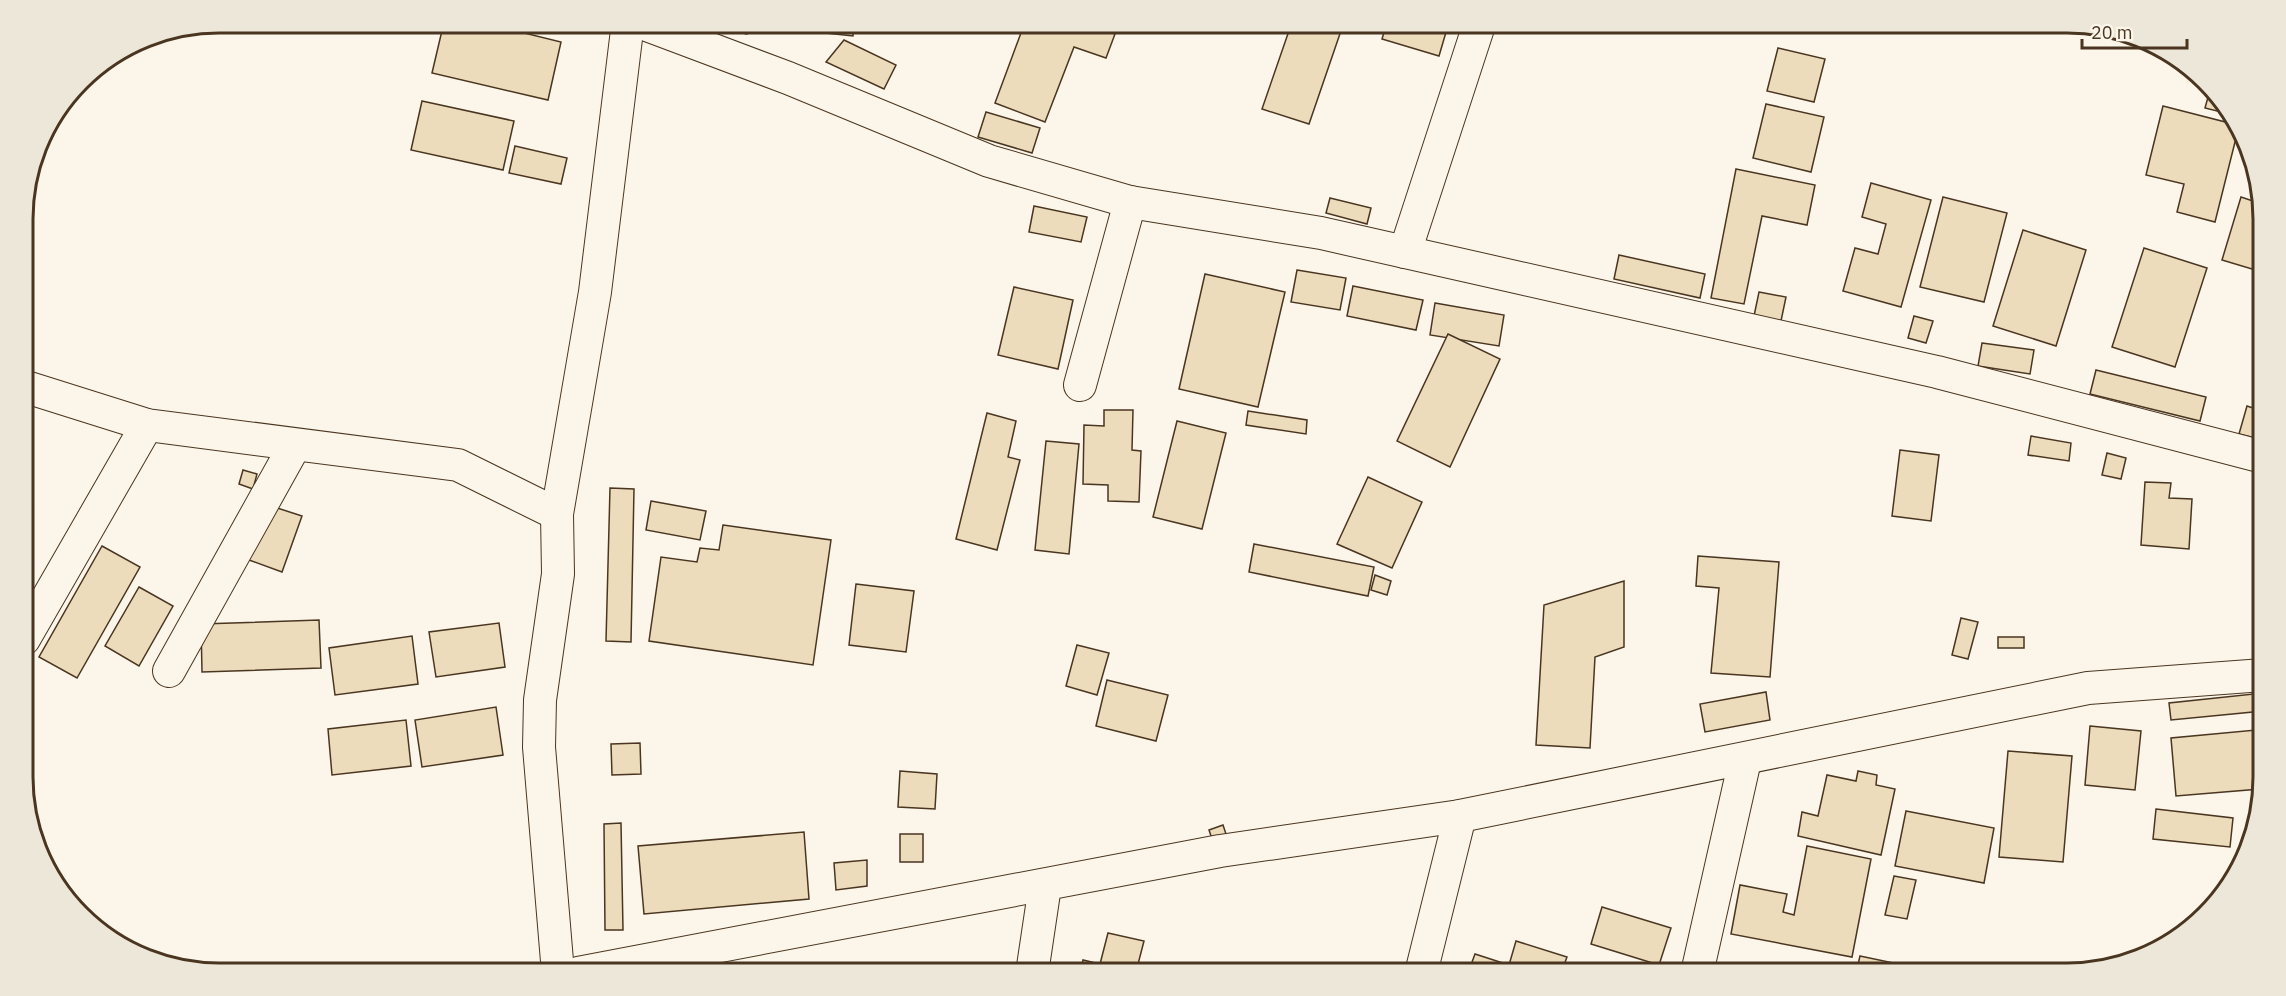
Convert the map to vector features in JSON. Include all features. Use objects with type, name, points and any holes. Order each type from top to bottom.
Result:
[{"type":"street","points":[[557,963],[539,747],[540,700],[558,574],[557,514],[595,292],[627,33]]},
{"type":"street","points":[[668,33],[788,78],[989,161],[1130,202],[1322,233],[1937,372],[2253,455]]},
{"type":"street","points":[[1405,252],[1476,33]]},
{"type":"street","points":[[1080,385],[1130,202]]},
{"type":"street","points":[[33,389],[147,425],[458,465],[557,514]]},
{"type":"street","points":[[33,623],[147,425]]},
{"type":"street","points":[[169,671],[296,445]]},
{"type":"street","points":[[632,963],[1220,851],[1460,816],[1745,760],[2088,688],[2253,676]]},
{"type":"street","points":[[1699,963],[1745,760]]},
{"type":"street","points":[[1423,963],[1460,816]]},
{"type":"street","points":[[1033,963],[1045,886]]},
{"type":"building","points":[[441,33],[524,33],[561,42],[548,100],[432,73]]},
{"type":"building","points":[[826,33],[853,33],[853,36]]},
{"type":"building","points":[[1021,33],[1115,34],[1106,58],[1074,47],[1045,122],[995,103]]},
{"type":"building","points":[[1288,33],[1340,33],[1309,124],[1262,109]]},
{"type":"building","points":[[1384,33],[1446,33],[1439,56],[1382,39]]},
{"type":"building","points":[[844,40],[896,65],[884,89],[826,62]]},
{"type":"building","points":[[1778,48],[1825,59],[1814,102],[1767,91]]},
{"type":"building","points":[[2208,98],[2218,111],[2205,108]]},
{"type":"building","points":[[422,101],[514,121],[503,170],[411,150]]},
{"type":"building","points":[[1766,104],[1824,117],[1811,172],[1753,158]]},
{"type":"building","points":[[2163,106],[2225,122],[2235,141],[2215,222],[2177,212],[2184,184],[2146,175]]},
{"type":"building","points":[[986,112],[1040,128],[1032,153],[978,137]]},
{"type":"building","points":[[515,146],[567,158],[561,184],[509,173]]},
{"type":"building","points":[[1736,169],[1815,185],[1807,225],[1762,216],[1744,304],[1711,298]]},
{"type":"building","points":[[1871,183],[1931,200],[1901,307],[1843,291],[1855,248],[1878,254],[1886,224],[1862,217]]},
{"type":"building","points":[[1943,197],[2007,213],[1984,302],[1920,287]]},
{"type":"building","points":[[2241,197],[2251,200],[2253,269],[2222,260]]},
{"type":"building","points":[[1330,198],[1371,208],[1367,224],[1326,213]]},
{"type":"building","points":[[1034,206],[1087,217],[1081,242],[1029,232]]},
{"type":"building","points":[[2023,230],[2086,250],[2056,346],[1993,326]]},
{"type":"building","points":[[2144,248],[2207,268],[2175,367],[2112,347]]},
{"type":"building","points":[[1619,255],[1705,274],[1700,298],[1614,279]]},
{"type":"building","points":[[1297,270],[1346,278],[1340,310],[1291,302]]},
{"type":"building","points":[[1205,274],[1285,292],[1258,407],[1179,389]]},
{"type":"building","points":[[1353,286],[1423,300],[1416,330],[1347,316]]},
{"type":"building","points":[[1014,287],[1073,300],[1058,369],[998,355]]},
{"type":"building","points":[[1759,292],[1786,297],[1781,321],[1754,316]]},
{"type":"building","points":[[1435,303],[1504,315],[1499,346],[1430,335]]},
{"type":"building","points":[[1914,316],[1933,321],[1926,343],[1908,338]]},
{"type":"building","points":[[1448,334],[1500,359],[1450,467],[1397,441]]},
{"type":"building","points":[[1982,343],[2034,350],[2030,374],[1978,366]]},
{"type":"building","points":[[2096,370],[2206,397],[2200,421],[2090,394]]},
{"type":"building","points":[[2247,406],[2253,408],[2253,438],[2239,434]]},
{"type":"building","points":[[1104,410],[1133,410],[1132,450],[1141,451],[1139,502],[1108,501],[1108,485],[1083,484],[1084,425],[1104,426]]},
{"type":"building","points":[[1248,411],[1307,420],[1306,434],[1246,425]]},
{"type":"building","points":[[987,413],[1016,421],[1008,457],[1020,460],[997,550],[956,539]]},
{"type":"building","points":[[1177,421],[1226,433],[1202,529],[1153,517]]},
{"type":"building","points":[[2031,436],[2071,443],[2069,461],[2028,455]]},
{"type":"building","points":[[1046,441],[1079,444],[1069,554],[1035,550]]},
{"type":"building","points":[[1900,450],[1939,455],[1931,521],[1892,516]]},
{"type":"building","points":[[2107,453],[2126,458],[2121,479],[2102,475]]},
{"type":"building","points":[[243,470],[257,474],[253,489],[239,484]]},
{"type":"building","points":[[1368,477],[1422,502],[1392,568],[1337,544]]},
{"type":"building","points":[[2145,482],[2171,483],[2169,498],[2192,499],[2189,549],[2141,545]]},
{"type":"building","points":[[610,488],[634,489],[631,642],[606,641]]},
{"type":"building","points":[[651,501],[706,511],[700,540],[646,530]]},
{"type":"building","points":[[268,505],[302,516],[282,572],[249,560]]},
{"type":"building","points":[[723,525],[831,540],[813,665],[649,641],[661,557],[697,562],[700,548],[719,550]]},
{"type":"building","points":[[1254,544],[1374,567],[1368,596],[1249,572]]},
{"type":"building","points":[[102,546],[140,567],[77,678],[39,657]]},
{"type":"building","points":[[1698,556],[1779,562],[1770,677],[1711,673],[1719,588],[1696,586]]},
{"type":"building","points":[[1375,575],[1391,581],[1387,595],[1371,590]]},
{"type":"building","points":[[1624,581],[1624,647],[1595,657],[1590,748],[1536,745],[1544,605]]},
{"type":"building","points":[[856,584],[914,591],[906,652],[849,645]]},
{"type":"building","points":[[139,587],[173,606],[139,666],[105,646]]},
{"type":"building","points":[[1961,618],[1978,622],[1968,659],[1952,655]]},
{"type":"building","points":[[319,620],[321,668],[202,672],[201,624]]},
{"type":"building","points":[[499,623],[505,667],[436,677],[429,632]]},
{"type":"building","points":[[412,636],[418,684],[335,695],[329,648]]},
{"type":"building","points":[[1998,637],[2024,637],[2024,648],[1998,648]]},
{"type":"building","points":[[1077,645],[1109,653],[1097,695],[1066,686]]},
{"type":"building","points":[[1107,680],[1168,695],[1156,741],[1096,726]]},
{"type":"building","points":[[1766,692],[1770,720],[1705,732],[1700,704]]},
{"type":"building","points":[[2253,694],[2253,712],[2171,720],[2169,703]]},
{"type":"building","points":[[496,707],[503,755],[422,767],[415,720]]},
{"type":"building","points":[[406,720],[411,766],[332,775],[328,729]]},
{"type":"building","points":[[2090,726],[2141,731],[2135,790],[2085,785]]},
{"type":"building","points":[[2253,730],[2253,790],[2176,796],[2171,738]]},
{"type":"building","points":[[640,743],[641,774],[612,775],[611,744]]},
{"type":"building","points":[[2008,751],[2072,756],[2063,862],[1999,857]]},
{"type":"building","points":[[900,771],[937,774],[935,809],[898,807]]},
{"type":"building","points":[[1858,771],[1877,775],[1876,785],[1895,789],[1881,855],[1798,836],[1802,812],[1818,816],[1827,775],[1856,781]]},
{"type":"building","points":[[2156,809],[2233,818],[2230,847],[2153,839]]},
{"type":"building","points":[[1906,811],[1994,828],[1984,883],[1895,866]]},
{"type":"building","points":[[621,823],[623,930],[605,930],[604,824]]},
{"type":"building","points":[[1223,825],[1228,840],[1214,845],[1209,830]]},
{"type":"building","points":[[804,832],[809,899],[644,914],[638,846]]},
{"type":"building","points":[[900,834],[923,834],[923,862],[900,862]]},
{"type":"building","points":[[1807,846],[1871,859],[1852,957],[1731,934],[1740,885],[1787,894],[1783,912],[1794,915]]},
{"type":"building","points":[[867,860],[867,886],[836,890],[834,863]]},
{"type":"building","points":[[1894,876],[1916,880],[1907,919],[1885,915]]},
{"type":"building","points":[[1602,907],[1671,928],[1660,963],[1653,963],[1591,944]]},
{"type":"building","points":[[1108,933],[1144,941],[1138,963],[1100,963]]},
{"type":"building","points":[[1516,941],[1567,957],[1565,963],[1510,963]]},
{"type":"building","points":[[1475,954],[1503,963],[1472,963]]},
{"type":"building","points":[[1860,956],[1894,963],[1858,963]]}]
